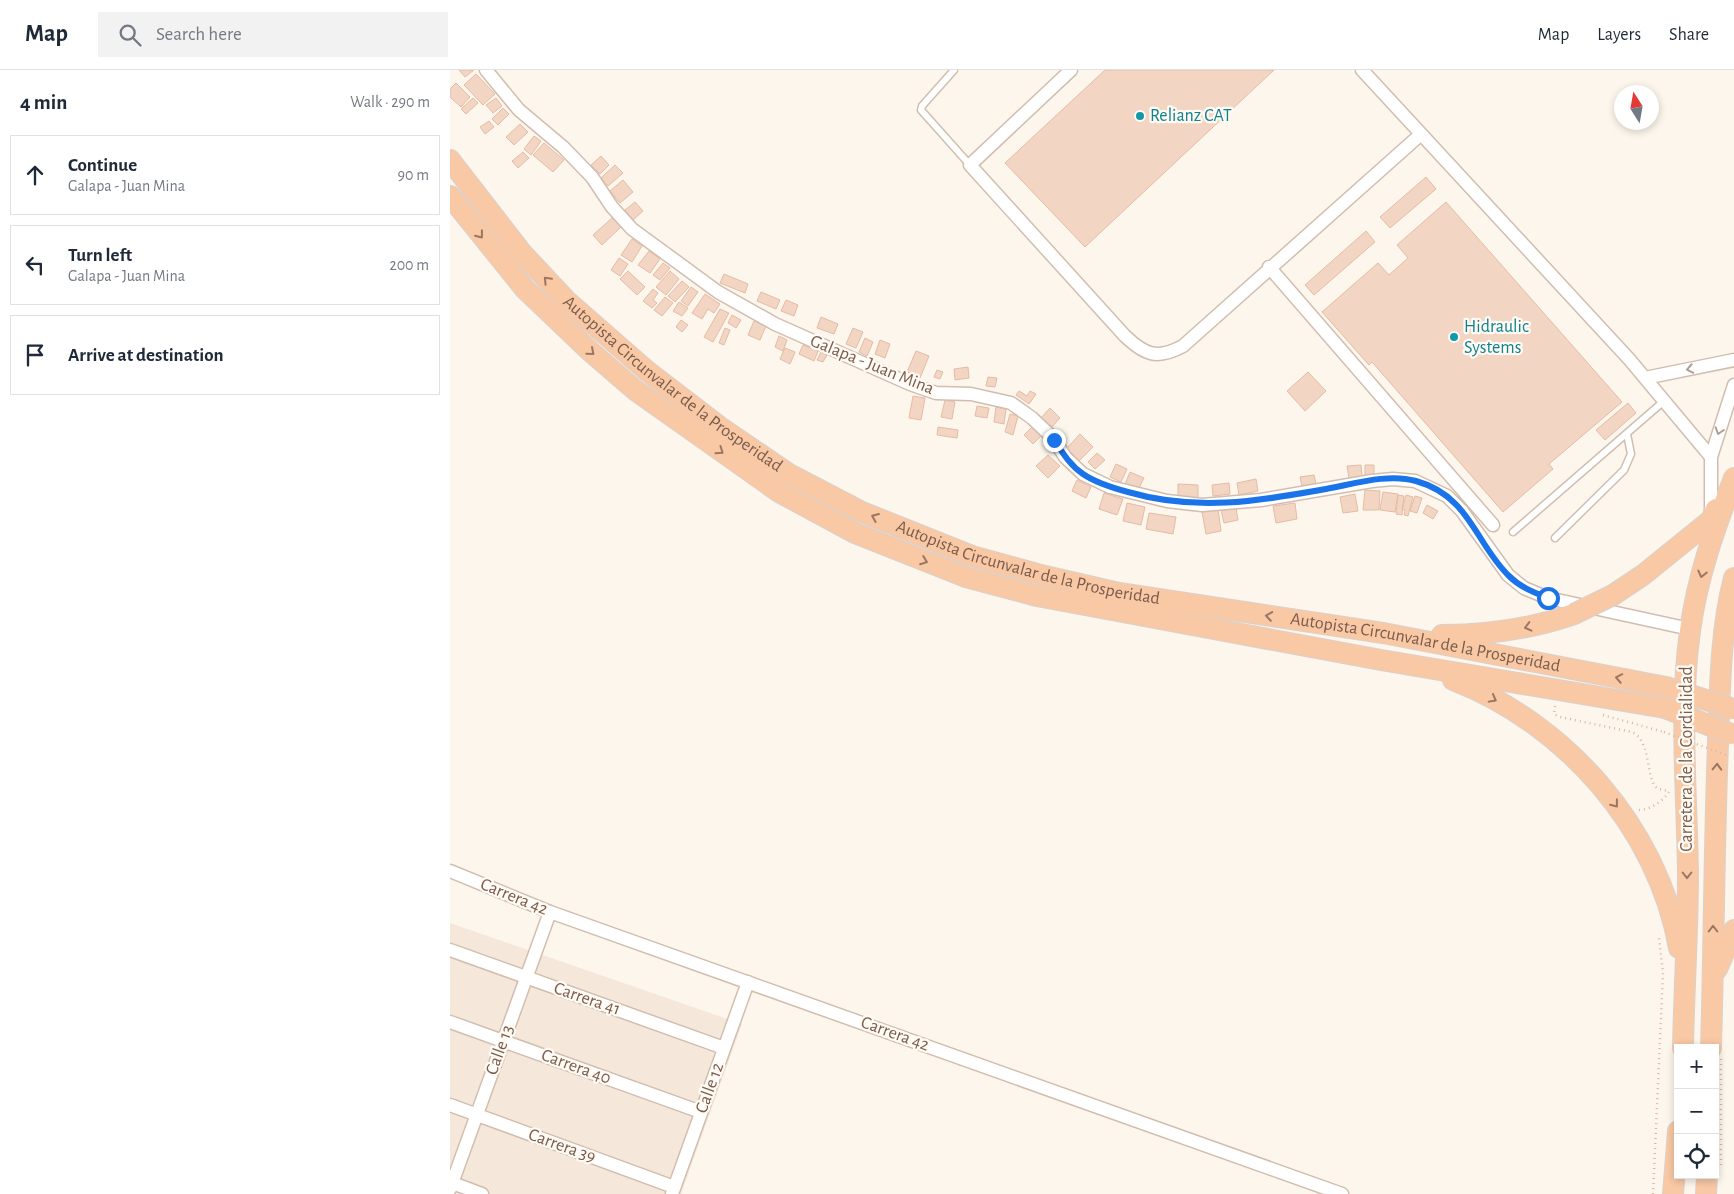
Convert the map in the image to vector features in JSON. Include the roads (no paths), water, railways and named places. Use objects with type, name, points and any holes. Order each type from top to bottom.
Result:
[{"type":"highway","name":"Autopista Circunvalar de la Prosperidad","points":[[450,160],[522,253],[567,301],[647,371],[720,427],[789,474],[862,512],[972,556],[1045,576],[1119,592],[1384,634],[1666,686],[1734,709]]},
{"type":"highway","name":"Autopista Circunvalar de la Prosperidad","points":[[450,196],[525,289],[591,352],[635,390],[779,492],[855,533],[966,577],[1037,596],[1381,660],[1665,708],[1732,735]]},
{"type":"highway","name":"Carretera de la Cordialidad","points":[[1683,1044],[1688,875],[1685,677],[1690,629],[1712,536],[1734,477]]},
{"type":"highway","points":[[1384,634],[1479,634],[1517,630],[1574,614],[1613,595],[1643,575],[1711,520],[1734,477]]},
{"type":"highway","name":"Carretera de la Cordialidad","points":[[1716,1044],[1713,988],[1713,875],[1724,636],[1734,578]]},
{"type":"highway","points":[[1381,660],[1428,671],[1481,692],[1514,711],[1553,738],[1588,771],[1618,808],[1643,848],[1663,892],[1677,937],[1684,984]]},
{"type":"highway","points":[[1713,988],[1719,961],[1734,930]]},
{"type":"highway","points":[[1673,1194],[1678,1134]]},
{"type":"highway","points":[[1706,1194],[1712,1179]]},
{"type":"street","name":"Galapa - Juan Mina","points":[[486,70],[519,110],[563,147],[592,177],[612,207],[632,229],[718,292],[775,324],[910,384],[936,393],[971,394],[1011,404],[1038,423],[1054,440],[1065,457],[1082,474],[1103,484],[1158,500],[1202,505],[1261,500],[1372,481],[1393,479],[1415,481],[1447,496],[1462,511],[1508,575],[1524,588],[1548,598],[1690,629]]},
{"type":"street","points":[[1071,70],[970,165],[1124,336],[1141,351],[1156,355],[1172,352],[1183,346],[1269,267],[1420,135]]},
{"type":"street","points":[[1362,70],[1645,378],[1711,457]]},
{"type":"street","points":[[1269,267],[1493,525]]},
{"type":"street","points":[[1645,378],[1734,360]]},
{"type":"street","points":[[1711,520],[1711,457],[1734,385]]},
{"type":"street","name":"Carrera 42","points":[[450,872],[550,912],[1342,1194]]},
{"type":"street","name":"Calle 13","points":[[451,1185],[550,912]]},
{"type":"street","name":"Carrera 41","points":[[450,950],[724,1048]]},
{"type":"street","name":"Calle 12","points":[[673,1190],[748,982]]},
{"type":"street","name":"Carrera 40","points":[[450,1022],[701,1112]]},
{"type":"street","name":"Carrera 39","points":[[450,1105],[673,1190]]},
{"type":"street","points":[[451,1185],[482,1194]]},
{"type":"lane","points":[[954,70],[921,110],[970,165]]},
{"type":"lane","points":[[1513,532],[1664,401]]},
{"type":"lane","points":[[1555,538],[1624,470],[1631,454],[1627,434]]},
{"type":"place","name":"Relianz CAT","points":[[1140,116]]},
{"type":"place","name":"Hidraulic Systems","points":[[1454,337]]}]
